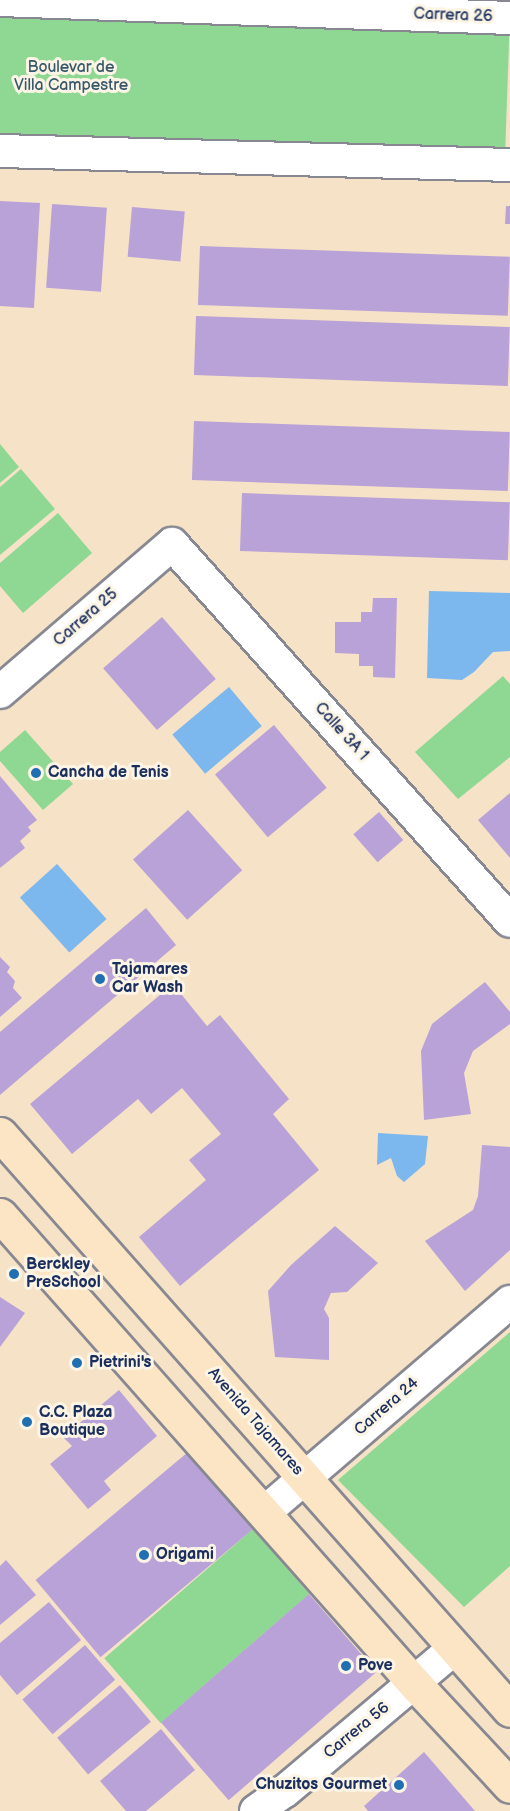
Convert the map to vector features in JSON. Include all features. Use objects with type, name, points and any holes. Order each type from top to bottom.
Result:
[{"type":"street","name":"Carrera 26","points":[[0,0],[510,18]]},
{"type":"street","points":[[0,151],[510,165]]},
{"type":"street","name":"Carrera 25","points":[[0,692],[172,544]]},
{"type":"street","name":"Calle 3A 1","points":[[172,544],[510,921]]},
{"type":"street","name":"Avenida Tajamares","points":[[0,1134],[510,1710]]},
{"type":"street","points":[[0,1215],[415,1684],[510,1786]]},
{"type":"street","name":"Carrera 24","points":[[265,1512],[510,1302]]},
{"type":"street","name":"Carrera 56","points":[[256,1811],[285,1791],[415,1684],[455,1648]]},
{"type":"green space","name":"Boulevar de Villa Campestre","points":[[0,5],[510,23],[505,163],[0,145]]},
{"type":"green space","points":[[0,444],[19,467],[0,483]]},
{"type":"green space","points":[[21,469],[55,509],[0,555],[0,487]]},
{"type":"green space","points":[[58,513],[92,553],[23,613],[0,586],[0,563]]},
{"type":"green space","points":[[503,676],[510,684],[510,757],[458,799],[415,752]]},
{"type":"green space","name":"Cancha de Tenis","points":[[25,730],[73,784],[43,810],[0,761],[0,752]]},
{"type":"green space","points":[[510,1332],[510,1566],[464,1607],[338,1480]]},
{"type":"green space","points":[[253,1529],[309,1594],[161,1723],[104,1658]]},
{"type":"water","points":[[429,591],[510,593],[510,651],[493,652],[474,672],[462,680],[427,678]]},
{"type":"water","points":[[229,687],[262,726],[205,774],[172,735]]},
{"type":"water","points":[[57,864],[107,919],[69,952],[20,897]]},
{"type":"water","points":[[378,1133],[428,1136],[425,1164],[404,1182],[397,1176],[391,1158],[377,1165]]},
{"type":"building","points":[[0,201],[40,203],[34,308],[0,306]]},
{"type":"building","points":[[52,204],[107,208],[101,292],[46,288]]},
{"type":"building","points":[[506,206],[510,206],[510,224],[505,224]]},
{"type":"building","points":[[132,207],[185,212],[180,261],[128,257]]},
{"type":"building","points":[[200,246],[510,257],[508,316],[198,305]]},
{"type":"building","points":[[196,316],[510,327],[508,386],[194,375]]},
{"type":"building","points":[[194,421],[510,432],[508,491],[192,480]]},
{"type":"building","points":[[242,493],[510,502],[508,560],[240,551]]},
{"type":"building","points":[[373,598],[397,598],[395,678],[373,677],[373,666],[359,666],[359,654],[335,653],[335,622],[361,622],[361,612],[372,612]]},
{"type":"building","points":[[162,617],[216,679],[157,730],[103,668]]},
{"type":"building","points":[[274,725],[327,788],[268,837],[215,774]]},
{"type":"building","points":[[0,776],[37,820],[28,827],[31,831],[20,841],[25,848],[0,868]]},
{"type":"building","points":[[510,793],[510,858],[478,820]]},
{"type":"building","points":[[188,810],[242,870],[187,920],[133,860]]},
{"type":"building","points":[[379,812],[403,840],[378,862],[353,834]]},
{"type":"building","name":"Tajamares Car Wash","points":[[146,908],[176,945],[0,1095],[0,1032]]},
{"type":"building","points":[[0,957],[10,967],[7,972],[15,981],[13,988],[22,998],[0,1017]]},
{"type":"building","points":[[485,982],[510,1012],[510,1024],[473,1051],[464,1073],[471,1114],[424,1120],[421,1051],[432,1024]]},
{"type":"building","points":[[173,984],[207,1026],[220,1015],[289,1099],[273,1114],[319,1170],[180,1286],[139,1237],[206,1180],[189,1160],[221,1134],[182,1088],[151,1114],[138,1099],[72,1154],[30,1104]]},
{"type":"building","points":[[482,1145],[510,1147],[510,1250],[465,1291],[425,1241],[473,1210],[478,1196]]},
{"type":"building","points":[[335,1226],[378,1263],[347,1292],[331,1293],[324,1309],[329,1318],[329,1360],[275,1357],[268,1291],[291,1265]]},
{"type":"building","points":[[0,1297],[25,1313],[0,1347]]},
{"type":"building","points":[[119,1390],[157,1436],[104,1481],[111,1490],[88,1509],[50,1464],[72,1446],[63,1437]]},
{"type":"building","name":"Origami","points":[[188,1452],[253,1529],[100,1657],[36,1580]]},
{"type":"building","points":[[6,1560],[36,1595],[0,1625],[0,1566]]},
{"type":"building","points":[[309,1594],[377,1672],[229,1800],[161,1723]]},
{"type":"building","points":[[49,1602],[81,1640],[17,1695],[0,1675],[0,1643]]},
{"type":"building","points":[[85,1645],[115,1680],[53,1734],[22,1699]]},
{"type":"building","points":[[120,1685],[151,1722],[88,1774],[57,1738]]},
{"type":"building","points":[[161,1729],[195,1770],[146,1811],[126,1811],[100,1781]]},
{"type":"building","points":[[424,1752],[475,1811],[368,1811],[364,1806]]},
{"type":"place","name":"Cancha de Tenis","points":[[36,773]]},
{"type":"place","name":"Tajamares Car Wash","points":[[100,979]]},
{"type":"place","name":"Berckley PreSchool","points":[[14,1274]]},
{"type":"place","name":"Pietrini's","points":[[77,1363]]},
{"type":"place","name":"C.C. Plaza Boutique","points":[[27,1422]]},
{"type":"place","name":"Origami","points":[[144,1555]]},
{"type":"place","name":"Pove","points":[[346,1666]]},
{"type":"place","name":"Chuzitos Gourmet","points":[[399,1785]]}]
